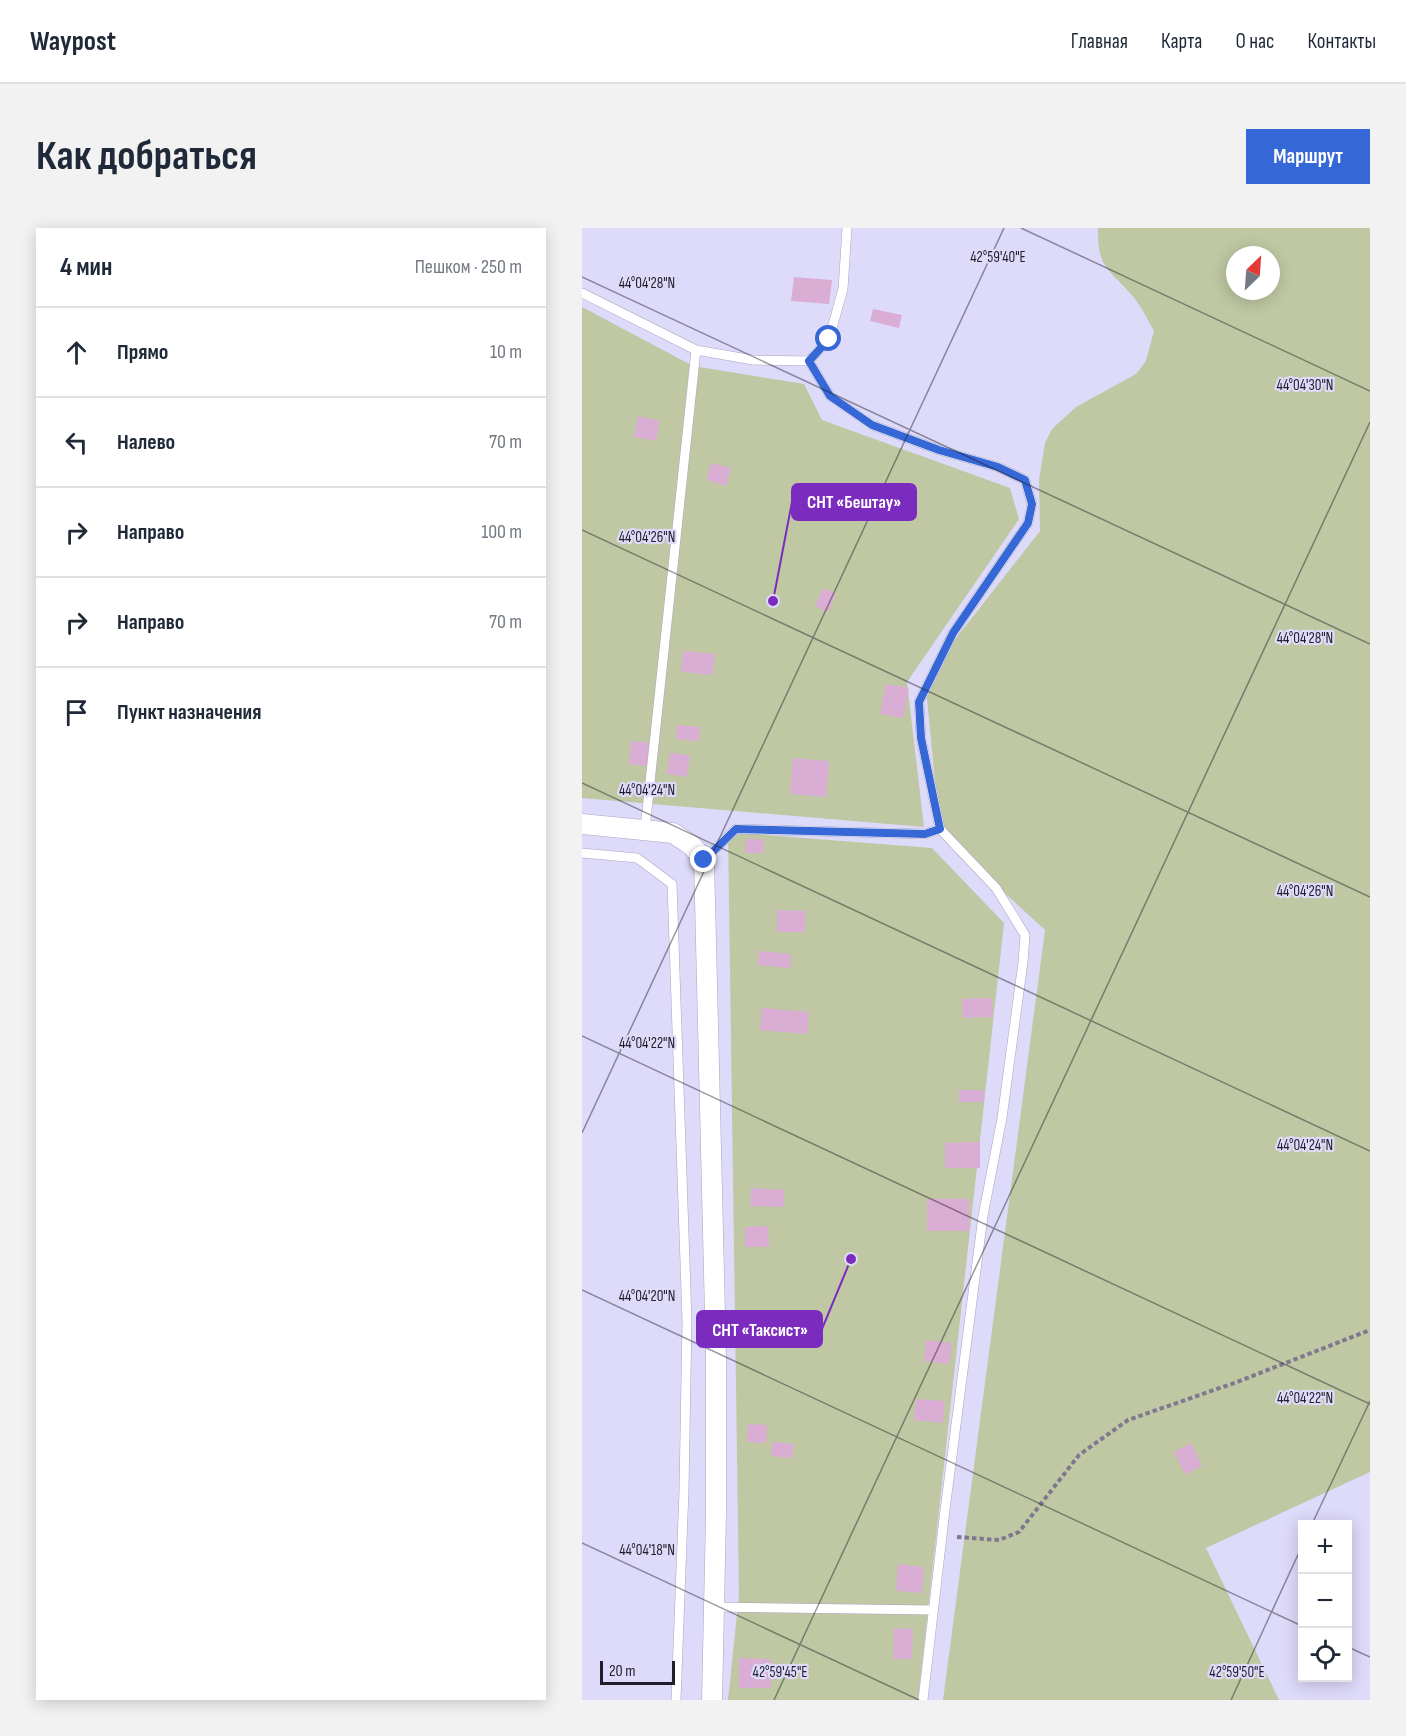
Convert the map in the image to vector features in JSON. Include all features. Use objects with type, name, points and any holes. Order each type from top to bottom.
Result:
[{"type":"street","points":[[582,824],[673,833],[692,845],[704,860],[716,1356],[716,1514],[712,1700]]},
{"type":"lane","points":[[582,293],[696,350],[753,360],[809,361],[829,339],[843,289],[847,228]]},
{"type":"lane","points":[[645,829],[696,350]]},
{"type":"lane","points":[[809,361],[830,396],[872,425],[939,450],[998,467],[1025,480],[1032,504],[1028,523],[953,633],[919,702],[921,738],[940,829],[996,888],[1025,935],[1002,1118],[983,1216],[941,1536],[923,1700]]},
{"type":"lane","points":[[704,860],[736,829],[925,834],[940,829]]},
{"type":"lane","points":[[582,853],[637,858],[672,884],[687,1321],[684,1490],[676,1700]]},
{"type":"lane","points":[[714,1607],[933,1610]]},
{"type":"path","points":[[941,1536],[999,1540],[1019,1532],[1079,1455],[1128,1420],[1237,1382],[1370,1330]]},
{"type":"green space","points":[[1098,228],[1370,228],[1370,1472],[1206,1548],[1279,1700],[943,1700],[1045,930],[940,834],[925,678],[1040,531],[1039,480],[1045,443],[1052,429],[1076,407],[1136,374],[1146,361],[1154,331],[1143,310],[1107,268],[1100,253]]},
{"type":"green space","points":[[582,307],[693,366],[804,384],[822,420],[1010,488],[1019,519],[907,682],[924,827],[582,798]]},
{"type":"green space","points":[[728,832],[932,848],[1004,923],[918,1700],[728,1700],[739,1595]]},
{"type":"building","points":[[794,277],[832,280],[829,304],[791,301]]},
{"type":"building","points":[[873,309],[902,315],[899,328],[870,321]]},
{"type":"building","points":[[638,416],[660,421],[656,441],[634,437]]},
{"type":"building","points":[[711,463],[731,468],[726,486],[707,480]]},
{"type":"building","points":[[823,588],[836,594],[828,612],[815,606]]},
{"type":"building","points":[[683,651],[715,654],[712,675],[681,672]]},
{"type":"building","points":[[886,684],[909,688],[903,718],[880,714]]},
{"type":"building","points":[[677,725],[700,727],[699,741],[676,739]]},
{"type":"building","points":[[631,741],[652,743],[650,766],[629,764]]},
{"type":"building","points":[[670,753],[690,755],[687,777],[667,774]]},
{"type":"building","points":[[793,758],[829,761],[826,797],[790,794]]},
{"type":"building","points":[[746,839],[764,839],[763,853],[745,853]]},
{"type":"building","points":[[777,910],[805,911],[805,932],[777,932]]},
{"type":"building","points":[[759,951],[791,954],[790,968],[758,965]]},
{"type":"building","points":[[992,998],[993,1017],[963,1018],[962,999]]},
{"type":"building","points":[[762,1008],[809,1012],[807,1034],[760,1030]]},
{"type":"building","points":[[959,1090],[984,1090],[984,1102],[959,1102]]},
{"type":"building","points":[[980,1142],[980,1168],[945,1168],[945,1143]]},
{"type":"building","points":[[751,1188],[784,1190],[784,1207],[750,1206]]},
{"type":"building","points":[[927,1199],[969,1199],[969,1231],[927,1231]]},
{"type":"building","points":[[768,1226],[769,1247],[745,1247],[745,1227]]},
{"type":"building","points":[[774,1310],[799,1311],[798,1338],[773,1337]]},
{"type":"building","points":[[926,1340],[952,1343],[949,1364],[924,1361]]},
{"type":"building","points":[[916,1399],[945,1401],[943,1423],[914,1420]]},
{"type":"building","points":[[748,1424],[767,1425],[766,1443],[747,1442]]},
{"type":"building","points":[[772,1442],[794,1444],[792,1458],[771,1456]]},
{"type":"building","points":[[1191,1443],[1202,1466],[1185,1474],[1174,1452]]},
{"type":"building","points":[[898,1564],[924,1567],[922,1593],[896,1591]]},
{"type":"building","points":[[894,1628],[913,1629],[912,1659],[893,1659]]},
{"type":"building","points":[[739,1658],[771,1659],[771,1688],[739,1688]]},
{"type":"place","name":"СНТ «Бештау»","points":[[773,601]]},
{"type":"place","name":"СНТ «Таксист»","points":[[851,1259]]},
{"type":"route","points":[[704,860],[736,829],[925,834],[940,829],[921,738],[919,702],[953,633],[1028,523],[1032,504],[1025,480],[998,467],[939,450],[872,425],[830,396],[809,361],[829,339]]}]
